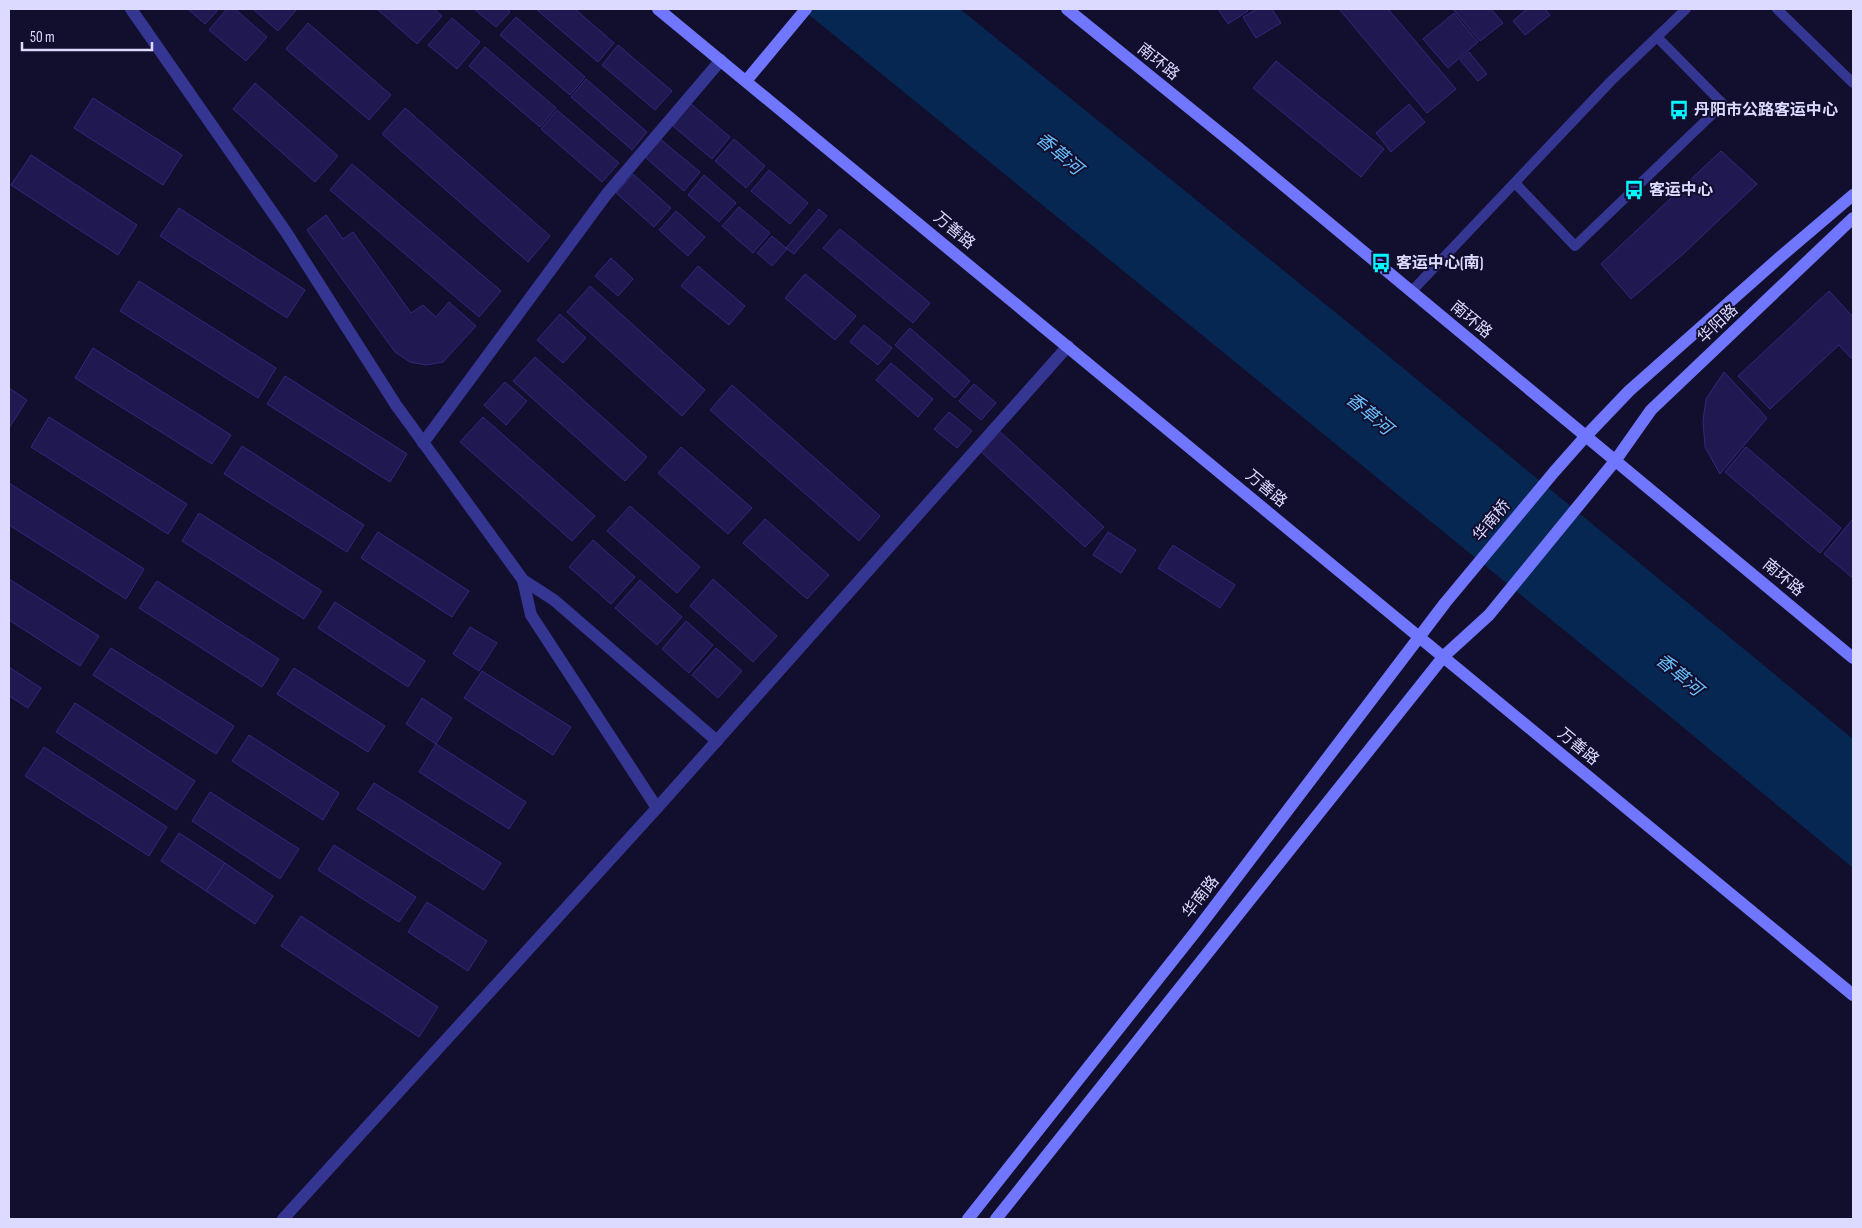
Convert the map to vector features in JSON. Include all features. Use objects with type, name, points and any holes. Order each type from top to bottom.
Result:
[{"type":"main road","name":"万善路","points":[[658,9],[1853,995]]},
{"type":"main road","points":[[746,81],[806,9]]},
{"type":"main road","name":"南环路","points":[[1067,9],[1853,658]]},
{"type":"main road","points":[[1585,437],[1629,391],[1853,195]]},
{"type":"main road","name":"华阳路","points":[[1615,461],[1651,410],[1853,218]]},
{"type":"main road","name":"华南桥","points":[[1455,590],[1585,437]]},
{"type":"main road","points":[[996,1219],[1444,656],[1489,615],[1615,461]]},
{"type":"main road","name":"华南路","points":[[968,1219],[1190,939],[1455,590]]},
{"type":"street","points":[[130,9],[286,232],[396,405],[523,580],[554,600],[717,741]]},
{"type":"street","points":[[423,443],[606,195],[721,60]]},
{"type":"street","points":[[283,1219],[657,808],[1068,346]]},
{"type":"street","points":[[523,580],[531,615],[657,808]]},
{"type":"lane","points":[[1411,292],[1611,81],[1686,9]]},
{"type":"lane","points":[[1777,9],[1853,82]]},
{"type":"lane","points":[[1515,183],[1575,246],[1723,104],[1657,37]]},
{"type":"water","name":"香草河","points":[[802,9],[960,9],[1346,321],[1853,739],[1853,868],[1678,723]]},
{"type":"building","points":[[188,9],[219,9],[205,24]]},
{"type":"building","points":[[227,9],[235,9],[267,37],[246,61],[209,30]]},
{"type":"building","points":[[253,9],[297,9],[278,31]]},
{"type":"building","points":[[377,9],[434,9],[442,16],[417,44]]},
{"type":"building","points":[[474,9],[507,9],[510,12],[496,27]]},
{"type":"building","points":[[536,9],[575,9],[614,43],[598,62]]},
{"type":"building","points":[[1218,9],[1247,9],[1248,11],[1228,24]]},
{"type":"building","points":[[1257,9],[1272,9],[1281,23],[1256,38],[1243,17]]},
{"type":"building","points":[[1339,9],[1388,9],[1456,89],[1427,113]]},
{"type":"building","points":[[1453,9],[1491,9],[1503,23],[1480,41]]},
{"type":"building","points":[[1527,9],[1545,9],[1550,15],[1525,35],[1513,21]]},
{"type":"building","points":[[1454,13],[1478,42],[1448,68],[1423,39]]},
{"type":"building","points":[[516,17],[585,77],[570,95],[500,35]]},
{"type":"building","points":[[452,18],[480,42],[457,69],[428,45]]},
{"type":"building","points":[[308,23],[391,95],[369,120],[286,49]]},
{"type":"building","points":[[618,45],[672,91],[655,110],[602,65]]},
{"type":"building","points":[[485,47],[556,108],[540,127],[469,66]]},
{"type":"building","points":[[1469,52],[1487,74],[1478,81],[1460,60]]},
{"type":"building","points":[[1276,61],[1384,149],[1361,177],[1253,88]]},
{"type":"building","points":[[586,79],[647,132],[632,150],[571,97]]},
{"type":"building","points":[[255,83],[338,156],[315,182],[233,109]]},
{"type":"building","points":[[93,98],[182,155],[163,185],[74,128]]},
{"type":"building","points":[[691,104],[730,137],[712,159],[673,126]]},
{"type":"building","points":[[1409,104],[1425,122],[1391,152],[1376,133]]},
{"type":"building","points":[[405,108],[550,236],[528,262],[382,134]]},
{"type":"building","points":[[557,110],[619,163],[602,182],[541,129]]},
{"type":"building","points":[[660,139],[700,172],[684,191],[645,157]]},
{"type":"building","points":[[734,139],[765,166],[746,188],[715,161]]},
{"type":"building","points":[[1721,151],[1757,184],[1683,254],[1631,299],[1601,264]]},
{"type":"building","points":[[31,155],[137,225],[118,255],[11,185]]},
{"type":"building","points":[[352,164],[501,291],[479,317],[330,190]]},
{"type":"building","points":[[769,170],[808,203],[790,224],[751,191]]},
{"type":"building","points":[[633,174],[671,208],[654,227],[616,193]]},
{"type":"building","points":[[704,175],[736,203],[719,222],[688,195]]},
{"type":"building","points":[[739,207],[770,233],[753,253],[722,226]]},
{"type":"building","points":[[179,208],[305,290],[287,318],[160,236]]},
{"type":"building","points":[[819,209],[827,216],[794,254],[786,248]]},
{"type":"building","points":[[676,211],[705,237],[688,256],[659,230]]},
{"type":"building","points":[[326,215],[343,239],[353,232],[411,313],[423,305],[436,317],[449,302],[476,326],[443,362],[426,365],[410,362],[395,352],[307,230]]},
{"type":"building","points":[[840,229],[930,303],[913,323],[823,248]]},
{"type":"building","points":[[772,236],[787,249],[772,266],[757,253]]},
{"type":"building","points":[[611,258],[633,279],[618,296],[595,276]]},
{"type":"building","points":[[698,266],[745,306],[729,325],[681,286]]},
{"type":"building","points":[[805,274],[856,316],[835,340],[785,298]]},
{"type":"building","points":[[139,281],[276,368],[258,398],[120,311]]},
{"type":"building","points":[[590,286],[705,390],[682,416],[567,312]]},
{"type":"building","points":[[1829,291],[1853,317],[1853,356],[1851,358],[1839,345],[1770,409],[1738,376]]},
{"type":"building","points":[[560,314],[586,338],[563,363],[537,340]]},
{"type":"building","points":[[864,325],[892,348],[878,365],[850,342]]},
{"type":"building","points":[[910,328],[970,381],[955,398],[895,345]]},
{"type":"building","points":[[93,348],[231,435],[212,464],[75,378]]},
{"type":"building","points":[[535,357],[647,457],[625,481],[513,381]]},
{"type":"building","points":[[891,363],[933,399],[918,417],[876,380]]},
{"type":"building","points":[[1724,372],[1767,418],[1720,474],[1705,447],[1703,421],[1706,399]]},
{"type":"building","points":[[285,376],[407,454],[390,482],[267,404]]},
{"type":"building","points":[[505,382],[527,401],[506,425],[484,405]]},
{"type":"building","points":[[974,384],[996,403],[981,420],[959,401]]},
{"type":"building","points":[[732,385],[880,516],[859,541],[710,410]]},
{"type":"building","points":[[9,388],[27,400],[9,428]]},
{"type":"building","points":[[949,412],[972,431],[957,448],[934,429]]},
{"type":"building","points":[[49,417],[187,504],[168,534],[31,447]]},
{"type":"building","points":[[483,417],[595,516],[572,541],[460,442]]},
{"type":"building","points":[[997,429],[1104,527],[1085,547],[978,449]]},
{"type":"building","points":[[242,446],[364,525],[347,552],[224,474]]},
{"type":"building","points":[[681,447],[752,508],[728,534],[658,473]]},
{"type":"building","points":[[1746,447],[1841,528],[1820,553],[1725,472]]},
{"type":"building","points":[[9,483],[144,569],[126,599],[9,525]]},
{"type":"building","points":[[630,506],[700,567],[677,593],[607,531]]},
{"type":"building","points":[[199,513],[322,591],[304,619],[182,541]]},
{"type":"building","points":[[765,519],[829,575],[807,599],[743,543]]},
{"type":"building","points":[[1853,521],[1853,578],[1824,554]]},
{"type":"building","points":[[378,532],[469,591],[452,617],[361,558]]},
{"type":"building","points":[[1108,532],[1136,550],[1121,573],[1093,555]]},
{"type":"building","points":[[593,540],[635,577],[611,604],[569,567]]},
{"type":"building","points":[[1173,545],[1235,585],[1220,608],[1158,568]]},
{"type":"building","points":[[9,579],[99,636],[80,666],[9,620]]},
{"type":"building","points":[[713,579],[777,636],[753,662],[690,606]]},
{"type":"building","points":[[640,580],[682,617],[657,645],[615,608]]},
{"type":"building","points":[[157,581],[279,659],[262,687],[139,608]]},
{"type":"building","points":[[335,602],[425,661],[408,687],[318,628]]},
{"type":"building","points":[[686,621],[713,645],[689,673],[662,649]]},
{"type":"building","points":[[470,627],[497,643],[479,671],[453,654]]},
{"type":"building","points":[[111,648],[234,726],[216,754],[93,675]]},
{"type":"building","points":[[716,648],[742,671],[718,698],[692,675]]},
{"type":"building","points":[[9,667],[41,688],[28,708],[9,696]]},
{"type":"building","points":[[294,668],[385,726],[368,752],[277,694]]},
{"type":"building","points":[[482,671],[571,727],[553,755],[464,698]]},
{"type":"building","points":[[422,698],[452,718],[436,744],[406,724]]},
{"type":"building","points":[[75,703],[195,781],[176,810],[56,732]]},
{"type":"building","points":[[249,735],[339,793],[323,820],[232,761]]},
{"type":"building","points":[[436,744],[526,802],[509,829],[419,772]]},
{"type":"building","points":[[44,747],[167,827],[149,856],[25,776]]},
{"type":"building","points":[[374,783],[501,863],[484,890],[357,809]]},
{"type":"building","points":[[210,792],[299,849],[280,879],[192,821]]},
{"type":"building","points":[[179,833],[225,863],[206,891],[161,861]]},
{"type":"building","points":[[334,845],[416,897],[399,922],[318,870]]},
{"type":"building","points":[[225,863],[273,896],[255,924],[206,891]]},
{"type":"building","points":[[427,902],[487,941],[468,971],[408,932]]},
{"type":"building","points":[[301,916],[438,1007],[419,1037],[281,946]]},
{"type":"place","name":"丹阳市公路客运中心","points":[[1679,110]]},
{"type":"place","name":"客运中心","points":[[1634,190]]},
{"type":"place","name":"客运中心(南)","points":[[1381,263]]}]
